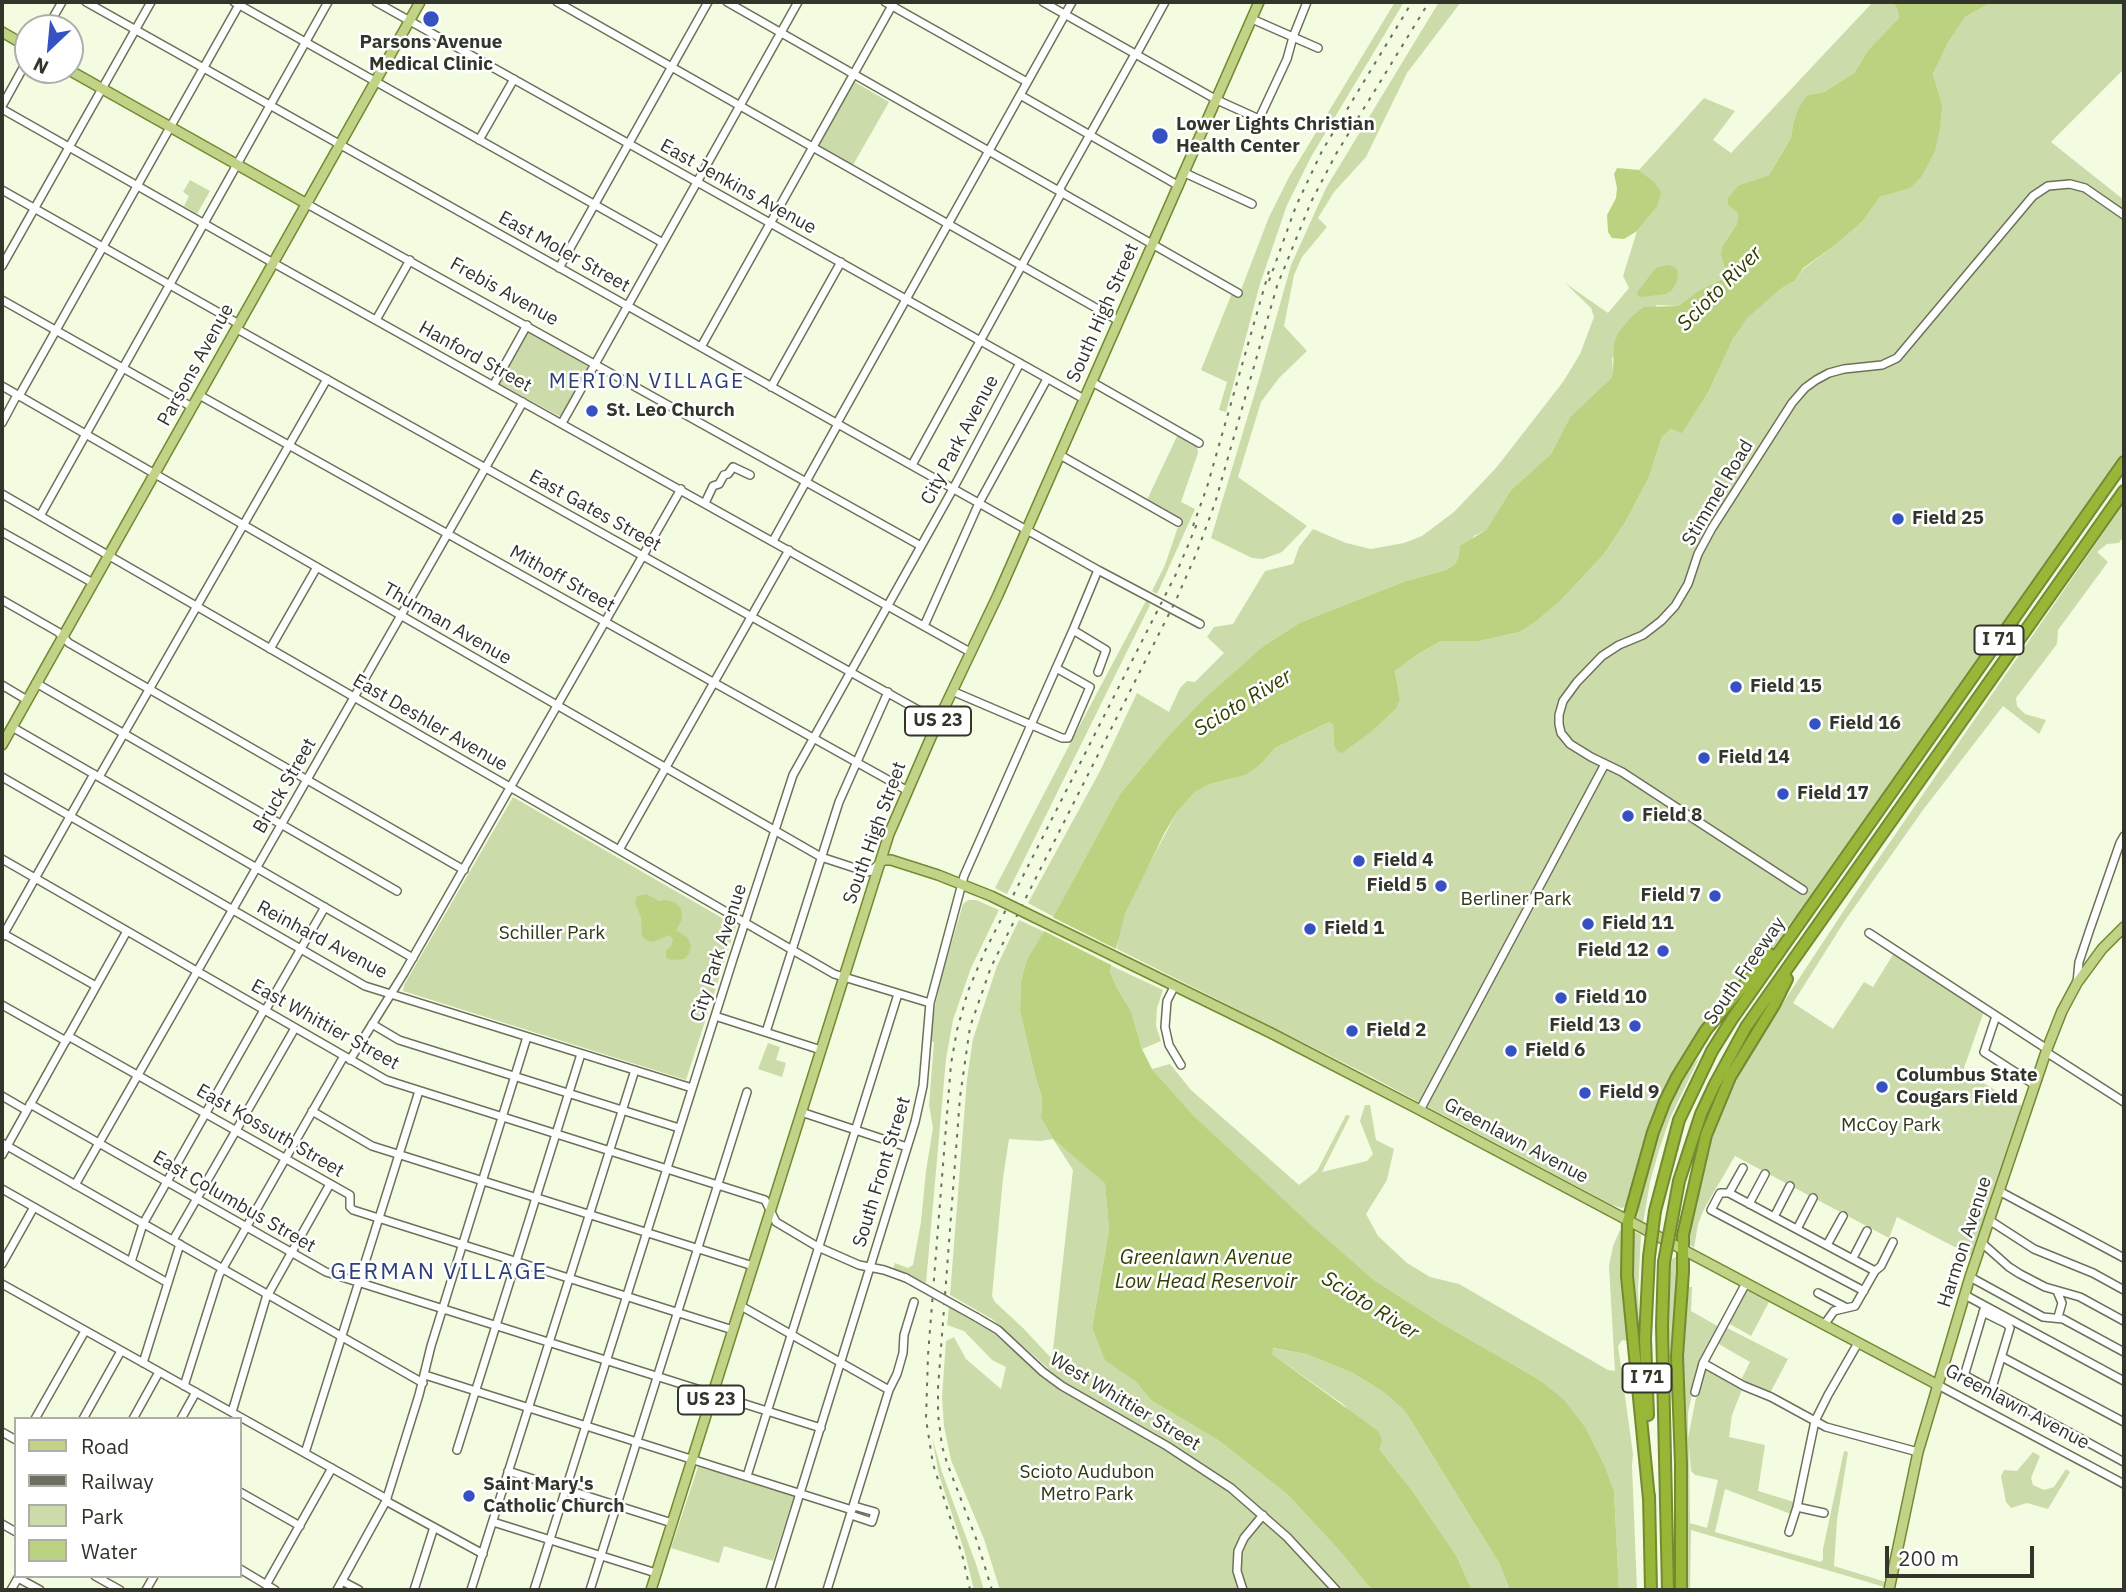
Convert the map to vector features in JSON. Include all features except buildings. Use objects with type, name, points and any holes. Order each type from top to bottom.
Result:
[{"type":"highway","name":"South Freeway","points":[[1651,1590],[1645,1339],[1649,1258],[1655,1211],[1679,1120],[1706,1062],[1732,1019],[2124,462]]},
{"type":"highway","name":"South Freeway","points":[[1668,1590],[1662,1326],[1664,1262],[1690,1144],[1714,1084],[1746,1027],[2124,491]]},
{"type":"highway","points":[[1649,1499],[1628,1285],[1629,1221],[1653,1132],[1677,1077],[1706,1030],[1811,906]]},
{"type":"highway","points":[[1681,1590],[1681,1464],[1677,1356],[1683,1235],[1706,1135],[1730,1077],[1774,1005],[1799,954]]},
{"type":"highway","points":[[1664,1413],[1680,1529]]},
{"type":"main road","name":"Parsons Avenue","points":[[2,746],[420,2]]},
{"type":"main road","name":"South High Street","points":[[651,1590],[890,834],[938,720],[1027,530],[1259,2]]},
{"type":"main road","name":"Frebis Avenue","points":[[84,78],[307,204]]},
{"type":"main road","name":"Greenlawn Avenue","points":[[880,863],[883,860],[891,860],[964,884],[1272,1033],[1938,1385]]},
{"type":"main road","name":"Harmon Avenue","points":[[1889,1590],[1918,1452],[1970,1277],[2047,1050],[2062,1011],[2077,983],[2102,949],[2124,927]]},
{"type":"street","name":"East Moler Street","points":[[86,2],[953,489],[1199,624]]},
{"type":"street","points":[[2,266],[151,2]]},
{"type":"street","points":[[40,516],[328,2]]},
{"type":"street","name":"East Jenkins Avenue","points":[[376,2],[1084,399]]},
{"type":"street","points":[[557,2],[1119,321]]},
{"type":"street","points":[[559,268],[708,2]]},
{"type":"street","points":[[727,2],[1238,293]]},
{"type":"street","points":[[562,424],[798,2]]},
{"type":"street","points":[[1043,2],[1217,100],[1259,119],[1287,59],[1307,2]]},
{"type":"street","points":[[773,541],[1072,2]]},
{"type":"street","points":[[912,466],[1090,135],[1165,2]]},
{"type":"street","points":[[2,423],[204,69],[238,3],[663,243]]},
{"type":"street","points":[[701,347],[890,3],[1027,82]]},
{"type":"street","points":[[1252,19],[1318,48]]},
{"type":"street","points":[[480,140],[514,79]]},
{"type":"street","points":[[2,108],[15,84]]},
{"type":"street","points":[[1020,95],[1179,186]]},
{"type":"street","name":"Hanford Street","points":[[2,108],[970,652]]},
{"type":"street","points":[[1185,173],[1252,204]]},
{"type":"street","name":"Stimmel Road","points":[[1803,890],[1622,772],[1570,744],[1561,733],[1559,715],[1563,701],[1602,656],[1643,635],[1675,606],[1688,584],[1698,554],[1712,528],[1792,403],[1816,380],[1829,373],[1882,365],[1897,358],[2032,195],[2048,186],[2070,184],[2084,188],[2124,215]]},
{"type":"street","name":"East Gates Street","points":[[2,190],[170,285],[327,379],[938,720]]},
{"type":"street","name":"Frebis Avenue","points":[[307,204],[921,546]]},
{"type":"street","points":[[376,320],[410,260]]},
{"type":"street","points":[[771,387],[841,262]]},
{"type":"street","points":[[2,300],[192,407]]},
{"type":"street","points":[[493,386],[527,325]]},
{"type":"street","name":"City Park Avenue","points":[[534,1590],[793,775],[953,489],[1020,363]]},
{"type":"street","points":[[96,986],[2,934],[70,816],[124,733],[327,379]]},
{"type":"street","points":[[924,626],[979,503],[1047,379]]},
{"type":"street","points":[[1092,382],[1199,443]]},
{"type":"street","name":"Thurman Avenue","points":[[2,386],[821,857],[867,872],[880,863]]},
{"type":"street","name":"Mithoff Street","points":[[199,395],[908,791]]},
{"type":"street","name":"Bruck Street","points":[[75,1185],[523,402]]},
{"type":"street","points":[[1060,455],[1178,522]]},
{"type":"street","points":[[705,503],[713,486],[719,484],[733,467],[750,475]]},
{"type":"street","points":[[184,1386],[223,1268],[246,1226],[312,1111],[372,1024],[413,958],[681,489]]},
{"type":"street","name":"East Deshler Avenue","points":[[2,494],[834,974],[930,1003]]},
{"type":"street","points":[[2,532],[93,583]]},
{"type":"street","points":[[619,850],[789,551]]},
{"type":"street","points":[[270,649],[317,567]]},
{"type":"street","name":"South Front Street","points":[[769,1590],[920,1104],[930,1003],[964,876],[1098,570]]},
{"type":"street","points":[[2,600],[58,632],[69,643],[464,870]]},
{"type":"street","points":[[1073,630],[1105,650],[1098,672]]},
{"type":"street","points":[[952,691],[1062,738],[1068,737],[1090,687],[1056,668]]},
{"type":"street","points":[[36,683],[397,891]]},
{"type":"street","points":[[2,685],[27,700]]},
{"type":"street","points":[[766,1032],[839,802],[888,692]]},
{"type":"street","points":[[12,727],[413,958]]},
{"type":"street","points":[[1420,1110],[1605,764]]},
{"type":"street","name":"Reinhard Avenue","points":[[2,777],[365,986],[692,1088]]},
{"type":"street","points":[[2077,983],[2077,969],[2124,836]]},
{"type":"street","name":"East Whittier Street","points":[[2,859],[386,1080],[764,1200],[771,1210]]},
{"type":"street","points":[[131,1262],[143,1224],[166,1181],[325,907]]},
{"type":"street","points":[[2,1155],[4,1145],[127,931]]},
{"type":"street","points":[[1869,933],[2124,1102]]},
{"type":"street","points":[[1174,987],[1167,1001],[1165,1027],[1169,1045],[1181,1065]]},
{"type":"street","points":[[747,1476],[898,994]]},
{"type":"street","name":"East Kossuth Street","points":[[2,1005],[138,1074],[351,1195],[350,1207],[353,1210],[733,1330]]},
{"type":"street","points":[[715,1016],[821,1050]]},
{"type":"street","points":[[1996,1016],[1984,1052],[2035,1085]]},
{"type":"street","points":[[372,1024],[399,1040],[679,1128]]},
{"type":"street","points":[[143,1363],[168,1283],[176,1242],[197,1199],[295,1028]]},
{"type":"street","points":[[337,1590],[387,1500],[424,1379],[431,1346],[527,1037]]},
{"type":"street","points":[[457,1450],[581,1054]]},
{"type":"street","points":[[471,1590],[635,1070]]},
{"type":"street","points":[[305,1453],[419,1091]]},
{"type":"street","points":[[590,1590],[747,1092]]},
{"type":"street","name":"East Columbus Street","points":[[2,1096],[98,1143],[326,1272],[821,1428]]},
{"type":"street","points":[[312,1111],[372,1146],[753,1266]]},
{"type":"street","points":[[802,1112],[907,1147]]},
{"type":"street","points":[[4,1145],[342,1336],[424,1379],[475,1391],[852,1510]]},
{"type":"street","points":[[1729,1193],[1743,1168]]},
{"type":"street","points":[[1749,1204],[1765,1174]]},
{"type":"street","points":[[3,1287],[235,1416],[268,1294],[330,1184]]},
{"type":"street","points":[[1774,1217],[1790,1186]]},
{"type":"street","points":[[2,1189],[168,1283]]},
{"type":"street","points":[[1999,1191],[2124,1258]]},
{"type":"street","points":[[1864,1291],[1711,1210],[1720,1193],[1729,1193],[1875,1270]]},
{"type":"street","points":[[1797,1229],[1813,1198]]},
{"type":"street","points":[[2,1264],[34,1208]]},
{"type":"street","name":"West Whittier Street","points":[[771,1210],[776,1222],[818,1247],[846,1260],[906,1278],[998,1330],[1052,1380],[1200,1466],[1247,1500],[1307,1557],[1336,1590]]},
{"type":"street","points":[[1827,1245],[1843,1216]]},
{"type":"street","points":[[1989,1220],[2034,1248],[2093,1273],[2124,1290]]},
{"type":"street","points":[[1853,1258],[1867,1231]]},
{"type":"street","points":[[1824,1325],[1830,1314],[1844,1307],[1855,1306],[1893,1242]]},
{"type":"street","points":[[1982,1243],[2009,1267],[2045,1287],[2080,1297],[2124,1321]]},
{"type":"street","points":[[1970,1277],[2043,1317],[2058,1317],[2124,1352]]},
{"type":"street","points":[[1695,1392],[1703,1363],[1746,1283]]},
{"type":"street","points":[[2057,1291],[2062,1303],[2058,1317]]},
{"type":"street","points":[[1818,1293],[1844,1307]]},
{"type":"street","points":[[1965,1295],[2010,1328],[1991,1391]]},
{"type":"street","points":[[827,1590],[889,1390],[897,1374],[914,1301]]},
{"type":"street","points":[[741,1306],[889,1390]]},
{"type":"street","points":[[1984,1309],[1965,1373],[1968,1378],[2124,1462]]},
{"type":"street","points":[[1984,1309],[2124,1381]]},
{"type":"street","points":[[37,1417],[85,1331]]},
{"type":"street","points":[[1789,1532],[1815,1421],[1858,1343]]},
{"type":"street","points":[[84,1417],[121,1351]]},
{"type":"street","points":[[2002,1357],[2124,1422]]},
{"type":"street","points":[[1703,1363],[1826,1427],[1918,1452]]},
{"type":"street","points":[[134,1417],[159,1372]]},
{"type":"street","name":"Greenlawn Avenue","points":[[1938,1385],[2124,1484]]},
{"type":"street","points":[[182,1417],[195,1392]]},
{"type":"street","points":[[242,1420],[483,1554]]},
{"type":"street","points":[[242,1570],[268,1588],[332,1468]]},
{"type":"street","points":[[508,1471],[672,1523]]},
{"type":"street","points":[[242,1493],[300,1526]]},
{"type":"street","points":[[1797,1507],[1824,1513]]},
{"type":"street","points":[[1243,1590],[1237,1571],[1238,1551],[1244,1538],[1263,1515]]},
{"type":"street","points":[[493,1522],[656,1573]]},
{"type":"street","points":[[414,1590],[434,1527]]},
{"type":"street","points":[[20,1578],[40,1590]]},
{"type":"street","points":[[99,1578],[120,1590]]},
{"type":"street","points":[[342,1581],[359,1590]]},
{"type":"green space","points":[[1395,2],[1404,2],[1311,157],[1287,205],[1260,284],[1226,412],[1219,410],[1227,382],[1201,370],[1234,288],[1241,290],[1269,217],[1289,177]]},
{"type":"green space","points":[[1439,2],[1461,2],[1407,73],[1366,157],[1334,192],[1318,218],[1327,227],[1302,257],[1294,275],[1284,326],[1307,351],[1279,378],[1261,402],[1238,477],[1307,526],[1282,552],[1263,559],[1252,558],[1211,538],[1291,265],[1326,188]]},
{"type":"green space","points":[[1873,2],[1892,2],[1897,8],[1899,18],[1869,49],[1854,73],[1824,92],[1807,95],[1798,110],[1791,138],[1769,175],[1739,185],[1728,205],[1738,214],[1737,224],[1723,245],[1726,271],[1724,278],[1698,291],[1678,306],[1657,305],[1612,358],[1611,378],[1570,417],[1551,454],[1511,490],[1486,530],[1474,536],[1455,564],[1446,570],[1406,581],[1301,622],[1265,645],[1164,741],[1120,794],[1054,917],[1028,903],[1100,771],[1137,693],[1169,712],[1180,688],[1187,681],[1195,682],[1224,653],[1207,637],[1214,627],[1233,624],[1265,571],[1293,564],[1299,547],[1313,529],[1346,543],[1371,549],[1404,543],[1422,536],[1454,512],[1496,468],[1563,382],[1580,354],[1594,317],[1591,308],[1565,283],[1608,313],[1629,288],[1623,276],[1637,231],[1657,207],[1653,181],[1639,170],[1704,98],[1735,111],[1713,140],[1731,153]]},
{"type":"green space","name":"Berliner Park","points":[[1992,2],[2124,2],[2124,69],[2051,142],[2124,200],[2124,452],[1809,902],[1791,922],[1737,1000],[1674,1082],[1628,1206],[1621,1208],[1610,1204],[1370,1076],[1117,949],[1125,914],[1144,874],[1177,812],[1195,792],[1210,784],[1246,775],[1260,765],[1275,748],[1329,722],[1333,725],[1334,745],[1372,731],[1400,699],[1395,671],[1441,641],[1480,641],[1519,632],[1562,599],[1604,554],[1626,521],[1649,477],[1662,437],[1671,429],[1682,432],[1709,391],[1733,339],[1747,317],[1782,288],[1795,281],[1803,269],[1862,222],[1880,197],[1909,188],[1942,104],[1933,74],[1965,17]]},
{"type":"green space","points":[[853,81],[889,102],[853,165],[818,145]]},
{"type":"green space","points":[[190,180],[210,191],[197,214],[184,206],[189,196],[183,192]]},
{"type":"green space","points":[[530,331],[586,363],[588,367],[561,417],[498,383],[525,334]]},
{"type":"green space","points":[[1179,432],[1197,444],[1198,453],[1181,502],[1195,509],[1157,594],[1152,591],[1165,565],[1180,521],[1147,500]]},
{"type":"green space","name":"McCoy Park","points":[[2124,503],[2124,536],[2119,543],[2107,544],[2097,552],[2108,562],[2058,630],[2057,644],[2016,698],[2017,706],[2025,714],[2046,720],[2039,734],[2003,706],[1923,810],[1844,922],[1793,1003],[1833,1029],[1864,982],[1873,987],[1894,953],[1984,1011],[1963,1071],[2022,1106],[1972,1256],[1897,1217],[1889,1238],[1735,1156],[1704,1209],[1694,1248],[1687,1242],[1706,1146],[1740,1068],[1870,871]]},
{"type":"green space","points":[[1147,599],[1150,605],[1007,894],[995,888],[1073,738]]},
{"type":"green space","name":"Schiller Park","points":[[513,797],[736,926],[686,1080],[403,991]]},
{"type":"green space","points":[[968,900],[976,900],[999,910],[971,968],[953,1020],[946,1059],[926,1283],[893,1269],[895,1263],[908,1268],[913,1265],[933,1128],[929,1105],[934,1042],[930,1041],[935,1006],[963,904]]},
{"type":"green space","name":"Scioto Audubon Metro Park","points":[[1019,920],[1045,932],[1027,959],[1021,981],[1020,1011],[1042,1097],[1041,1118],[1053,1139],[1105,1182],[1109,1230],[1092,1328],[1105,1359],[1136,1382],[1152,1401],[1218,1440],[1287,1494],[1372,1590],[1000,1590],[984,1539],[951,1460],[944,1426],[942,1397],[946,1341],[954,1337],[966,1359],[1001,1389],[1006,1367],[992,1360],[964,1331],[947,1325],[949,1307],[993,1333],[1012,1350],[1049,1369],[992,1319],[950,1295],[967,1079],[973,1039],[997,966]],"holes":[[[1009,1139],[1053,1139],[1073,1170],[1052,1359],[992,1296]]]},
{"type":"green space","points":[[1112,966],[1163,990],[1157,1008],[1156,1026],[1161,1041],[1142,1049],[1131,1011],[1110,972]]},
{"type":"green space","points":[[768,1043],[780,1047],[776,1060],[786,1063],[782,1077],[758,1069]]},
{"type":"green space","points":[[1700,1056],[1670,1118],[1659,1150],[1643,1223],[1637,1219],[1639,1203],[1661,1124],[1673,1094]]},
{"type":"green space","points":[[1170,1064],[1191,1090],[1299,1185],[1317,1171],[1346,1115],[1350,1116],[1322,1172],[1367,1161],[1373,1154],[1360,1121],[1365,1105],[1370,1105],[1376,1140],[1394,1149],[1387,1180],[1366,1214],[1378,1236],[1407,1263],[1430,1277],[1459,1284],[1608,1370],[1615,1371],[1609,1266],[1620,1230],[1628,1341],[1622,1340],[1618,1346],[1633,1454],[1637,1590],[1619,1590],[1614,1491],[1587,1430],[1538,1379],[1441,1323],[1374,1280],[1315,1230],[1193,1115],[1152,1069]]},
{"type":"green space","points":[[1636,1232],[1641,1235],[1638,1290],[1641,1373],[1630,1294],[1632,1235]]},
{"type":"green space","points":[[1677,1256],[1679,1272],[1671,1403],[1667,1262]]},
{"type":"green space","points":[[1688,1287],[1692,1287],[1691,1311],[1719,1327],[1696,1375],[1688,1413],[1688,1438],[1701,1373],[1708,1368],[1743,1387],[1732,1415],[1729,1437],[1765,1445],[1758,1491],[1794,1502],[1791,1514],[1725,1489],[1715,1532],[1821,1562],[1844,1451],[1848,1452],[1837,1520],[1834,1566],[1889,1583],[1888,1588],[1691,1530],[1690,1590],[1681,1590],[1687,1499],[1682,1364]],"holes":[[[1689,1446],[1691,1471],[1695,1475],[1718,1480],[1707,1528],[1690,1523]]]},
{"type":"green space","points":[[1748,1291],[1769,1302],[1751,1336],[1728,1323]]},
{"type":"green space","points":[[1725,1327],[1788,1359],[1769,1395],[1740,1382],[1750,1362],[1717,1343]]},
{"type":"green space","points":[[1272,1348],[1306,1354],[1353,1373],[1385,1393],[1405,1411],[1499,1563],[1510,1590],[1472,1590],[1456,1555],[1411,1489],[1344,1405],[1272,1354]]},
{"type":"green space","points":[[932,1437],[984,1590],[974,1590],[965,1553],[939,1475]]},
{"type":"green space","points":[[2033,1452],[2040,1456],[2031,1478],[2033,1485],[2044,1490],[2054,1487],[2066,1469],[2070,1472],[2048,1509],[2027,1503],[2011,1508],[2006,1502],[2001,1476],[2004,1470],[2017,1471]]},
{"type":"green space","points":[[698,1467],[793,1494],[773,1561],[724,1546],[719,1563],[671,1548]]},
{"type":"water","points":[[1892,2],[1992,2],[1965,17],[1933,74],[1942,104],[1935,151],[1921,177],[1910,188],[1880,197],[1862,222],[1803,268],[1795,281],[1782,288],[1747,318],[1733,339],[1709,391],[1682,433],[1671,429],[1662,437],[1649,477],[1626,521],[1604,554],[1562,599],[1519,632],[1480,641],[1441,641],[1395,671],[1400,699],[1396,708],[1372,731],[1342,753],[1338,752],[1334,745],[1333,725],[1329,722],[1275,748],[1260,765],[1246,775],[1210,784],[1195,792],[1177,812],[1165,832],[1125,914],[1110,972],[1131,1011],[1142,1049],[1152,1069],[1193,1115],[1374,1280],[1441,1323],[1538,1379],[1564,1400],[1587,1430],[1605,1466],[1614,1491],[1619,1590],[1510,1590],[1499,1563],[1405,1411],[1385,1393],[1353,1373],[1306,1354],[1273,1348],[1272,1354],[1378,1431],[1382,1440],[1379,1449],[1411,1489],[1456,1555],[1472,1590],[1372,1590],[1287,1494],[1218,1440],[1152,1401],[1136,1382],[1105,1360],[1092,1328],[1109,1230],[1105,1183],[1053,1139],[1041,1118],[1042,1097],[1020,1011],[1021,981],[1027,959],[1054,916],[1120,794],[1203,700],[1265,645],[1301,622],[1406,581],[1446,570],[1455,564],[1460,546],[1486,530],[1511,490],[1551,454],[1570,417],[1611,378],[1614,343],[1631,317],[1644,307],[1678,306],[1698,291],[1724,278],[1726,271],[1721,254],[1723,245],[1737,224],[1738,214],[1728,205],[1728,198],[1739,185],[1769,175],[1791,138],[1798,109],[1807,95],[1824,92],[1854,73],[1869,49],[1899,18],[1897,8]]},
{"type":"water","points":[[1617,168],[1639,170],[1653,181],[1661,192],[1657,207],[1637,231],[1624,239],[1612,238],[1608,232],[1607,215],[1616,198],[1614,174]]},
{"type":"water","points":[[1667,265],[1678,271],[1672,290],[1666,294],[1641,297],[1637,295],[1656,268]]},
{"type":"water","points":[[646,894],[659,901],[676,903],[681,909],[682,920],[676,930],[688,938],[691,946],[684,959],[666,958],[666,951],[673,939],[669,935],[653,942],[642,936],[641,917],[635,903],[637,896]]},
{"type":"pier","points":[[1050,916],[1120,951],[1115,967],[1042,930]]},
{"type":"railway","points":[[1269,281],[1296,206],[1322,151],[1412,2]]},
{"type":"railway","points":[[992,1590],[977,1541],[947,1463],[938,1414],[960,1097],[970,1027],[991,967],[1176,600],[1197,552],[1215,503],[1277,286],[1311,202],[1336,154],[1429,2]]},
{"type":"railway","points":[[1193,526],[1207,487],[1269,271]]},
{"type":"railway","points":[[970,1590],[963,1558],[933,1464],[926,1419],[928,1355],[951,1064],[957,1030],[968,991],[985,951],[1176,574],[1199,519]]},
{"type":"place","name":"Parsons Avenue Medical Clinic","points":[[431,19]]},
{"type":"place","name":"Lower Lights Christian Health Center","points":[[1160,136]]},
{"type":"place","name":"St. Leo Church","points":[[592,411]]},
{"type":"place","name":"Field 25","points":[[1898,519]]},
{"type":"place","name":"Field 15","points":[[1736,687]]},
{"type":"place","name":"Field 16","points":[[1815,724]]},
{"type":"place","name":"Field 14","points":[[1704,758]]},
{"type":"place","name":"Field 17","points":[[1783,794]]},
{"type":"place","name":"Field 8","points":[[1628,816]]},
{"type":"place","name":"Field 4","points":[[1359,861]]},
{"type":"place","name":"Field 5","points":[[1441,886]]},
{"type":"place","name":"Field 7","points":[[1715,896]]},
{"type":"place","name":"Field 11","points":[[1588,924]]},
{"type":"place","name":"Field 1","points":[[1310,929]]},
{"type":"place","name":"Field 12","points":[[1663,951]]},
{"type":"place","name":"Field 10","points":[[1561,998]]},
{"type":"place","name":"Field 13","points":[[1635,1026]]},
{"type":"place","name":"Field 2","points":[[1352,1031]]},
{"type":"place","name":"Field 6","points":[[1511,1051]]},
{"type":"place","name":"Columbus State Cougars Field","points":[[1882,1087]]},
{"type":"place","name":"Field 9","points":[[1585,1093]]},
{"type":"place","name":"Saint Mary's Catholic Church","points":[[469,1496]]},
{"type":"district","name":"MERION VILLAGE","points":[[647,382]]},
{"type":"district","name":"GERMAN VILLAGE","points":[[439,1272]]},
{"type":"water label","name":"Scioto River","points":[[1720,289]]},
{"type":"water label","name":"Scioto River","points":[[1243,703]]},
{"type":"water label","name":"Greenlawn Avenue Low Head Reservoir","points":[[1206,1270]]},
{"type":"water label","name":"Scioto River","points":[[1370,1306]]}]
